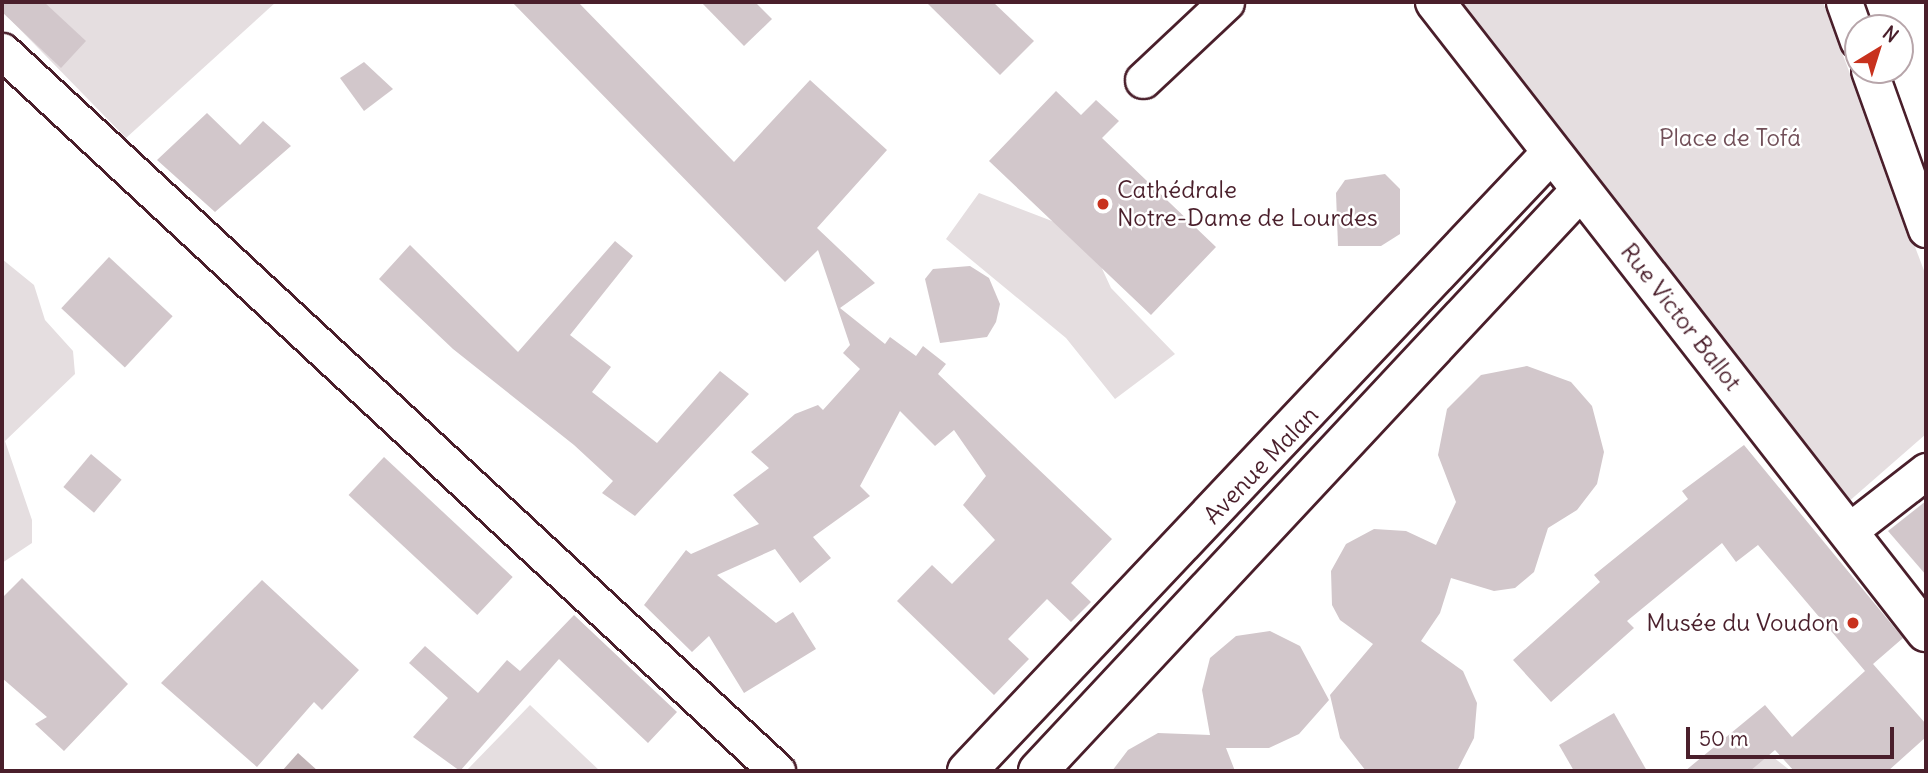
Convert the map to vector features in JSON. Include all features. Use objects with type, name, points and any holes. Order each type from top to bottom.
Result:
[{"type":"main road","name":"Rue Victor Ballot","points":[[1435,2],[1550,154],[1581,190],[1926,632]]},
{"type":"main road","name":"Avenue Malan","points":[[967,771],[1173,558],[1550,154]]},
{"type":"main road","name":"Avenue Malan","points":[[1038,771],[1581,190]]},
{"type":"main road","points":[[1173,558],[1206,594]]},
{"type":"street","points":[[1143,80],[1226,2]]},
{"type":"street","points":[[2,51],[777,771]]},
{"type":"street","points":[[1873,84],[1926,229]]},
{"type":"street","points":[[1849,531],[1926,471]]},
{"type":"green space","points":[[2,2],[276,2],[126,138],[2,11]]},
{"type":"green space","name":"Place de Tofá","points":[[1449,2],[1823,2],[1844,58],[1844,84],[1854,84],[1926,276],[1926,434],[1847,503]]},
{"type":"green space","points":[[979,193],[1086,234],[1111,288],[1175,354],[1115,399],[1066,338],[946,239]]},
{"type":"green space","points":[[2,259],[34,285],[45,320],[73,351],[75,374],[5,441],[32,520],[32,543],[2,563]]},
{"type":"green space","points":[[530,705],[600,771],[466,771]]},
{"type":"green space","points":[[1769,754],[1791,771],[1747,771]]},
{"type":"shaded area","points":[[298,753],[318,771],[282,771]]},
{"type":"building","points":[[2,2],[44,2],[86,41],[61,68],[2,12]]},
{"type":"building","points":[[512,2],[578,2],[734,162],[810,80],[887,150],[817,228],[875,283],[840,308],[885,344],[890,337],[916,356],[923,346],[946,364],[938,374],[1112,539],[1071,583],[1091,602],[1071,622],[1047,599],[1008,639],[1029,659],[994,695],[897,601],[932,565],[952,584],[995,540],[963,505],[986,476],[954,430],[935,446],[900,411],[860,486],[870,496],[813,537],[831,558],[800,583],[775,549],[717,575],[776,623],[793,612],[816,649],[744,693],[709,636],[692,652],[644,605],[686,550],[691,554],[759,524],[733,495],[769,468],[751,452],[795,414],[818,405],[823,410],[860,369],[843,353],[850,345],[818,250],[785,282]]},
{"type":"building","points":[[701,2],[755,2],[772,19],[744,46]]},
{"type":"building","points":[[926,2],[993,2],[1034,41],[1000,75]]},
{"type":"building","points":[[364,62],[393,89],[364,111],[340,78]]},
{"type":"building","name":"Cathédrale Notre-Dame de Lourdes","points":[[1056,91],[1081,115],[1096,100],[1119,121],[1102,138],[1216,247],[1151,315],[989,161]]},
{"type":"building","points":[[207,113],[240,145],[263,121],[291,146],[215,212],[157,160]]},
{"type":"building","points":[[1385,174],[1400,189],[1400,234],[1381,246],[1338,246],[1336,193],[1345,180]]},
{"type":"building","points":[[615,241],[633,256],[570,335],[611,367],[592,392],[657,443],[720,371],[749,394],[635,516],[602,493],[613,481],[574,445],[453,349],[379,279],[410,245],[518,352]]},
{"type":"building","points":[[109,257],[173,316],[125,368],[61,308]]},
{"type":"building","points":[[970,266],[989,278],[1000,304],[996,322],[987,337],[940,343],[925,279],[933,269]]},
{"type":"building","points":[[1527,366],[1571,382],[1592,406],[1604,452],[1597,484],[1577,510],[1548,528],[1534,572],[1515,588],[1494,591],[1451,578],[1440,613],[1421,641],[1463,671],[1477,703],[1474,738],[1457,771],[1366,771],[1340,738],[1330,695],[1373,644],[1340,620],[1332,605],[1331,571],[1346,544],[1374,529],[1406,531],[1436,545],[1456,502],[1438,455],[1447,409],[1481,375]]},
{"type":"building","points":[[1744,445],[1903,638],[1873,664],[1926,724],[1926,737],[1888,771],[1794,771],[1775,750],[1750,771],[1685,771],[1765,705],[1792,737],[1865,671],[1758,545],[1736,562],[1722,543],[1627,621],[1634,628],[1551,702],[1513,660],[1600,582],[1594,575],[1688,499],[1682,491]]},
{"type":"building","points":[[91,454],[122,480],[94,513],[63,487]]},
{"type":"building","points":[[384,457],[513,577],[477,615],[349,495]]},
{"type":"building","points":[[1926,501],[1926,575],[1888,531]]},
{"type":"building","points":[[22,578],[128,684],[64,751],[35,724],[47,717],[2,678],[2,598]]},
{"type":"building","points":[[262,580],[359,670],[322,710],[314,702],[257,767],[161,683]]},
{"type":"building","points":[[574,615],[677,712],[648,743],[559,659],[460,771],[413,737],[448,698],[409,663],[425,646],[478,693],[507,660],[520,671]]},
{"type":"building","points":[[1270,631],[1300,646],[1329,700],[1299,734],[1269,748],[1226,748],[1235,771],[1112,771],[1128,750],[1158,733],[1210,735],[1202,690],[1210,658],[1236,636]]},
{"type":"building","points":[[1614,713],[1647,771],[1574,771],[1559,745]]},
{"type":"place","name":"Cathédrale Notre-Dame de Lourdes","points":[[1103,204]]},
{"type":"place","name":"Musée du Voudon","points":[[1853,623]]}]
